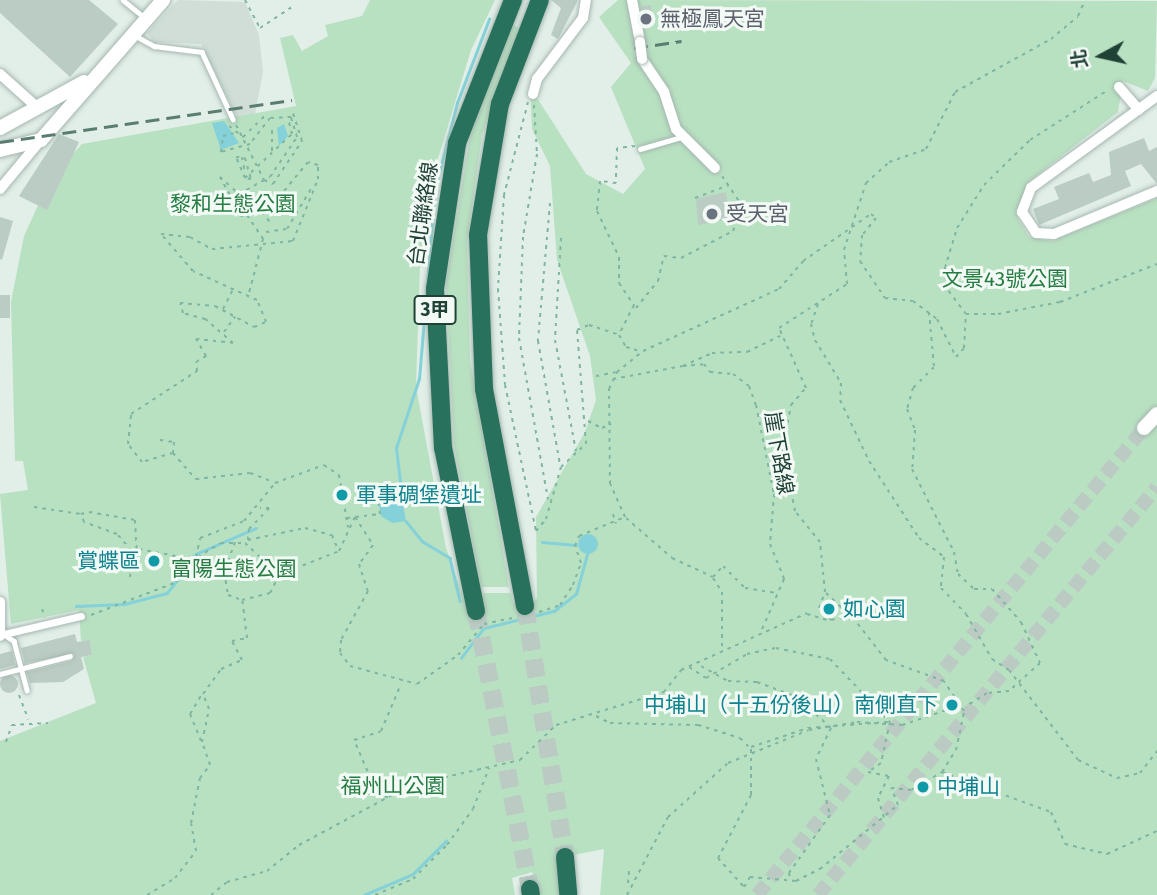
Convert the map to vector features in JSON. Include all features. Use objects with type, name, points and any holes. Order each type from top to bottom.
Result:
[{"type":"highway","name":"台北聯絡線","points":[[475,611],[443,448],[435,289],[457,143],[513,0]]},
{"type":"highway","name":"3甲","points":[[525,606],[490,437],[477,290],[491,148],[525,30],[540,0]]},
{"type":"highway","points":[[565,857],[568,895]]},
{"type":"main road","points":[[0,150],[41,139],[163,0]]},
{"type":"main road","points":[[0,128],[39,109],[97,74]]},
{"type":"main road","points":[[39,109],[51,126]]},
{"type":"main road","points":[[1144,428],[1157,414]]},
{"type":"street","points":[[533,94],[537,79],[583,18],[586,0]]},
{"type":"street","points":[[632,0],[642,59],[664,92],[681,136],[715,168]]},
{"type":"street","points":[[0,74],[39,109]]},
{"type":"street","points":[[1119,87],[1139,110]]},
{"type":"street","points":[[1157,96],[1031,188],[1023,203],[1024,221],[1035,233],[1054,234],[1157,191]]},
{"type":"street","points":[[0,189],[41,139]]},
{"type":"street","points":[[0,603],[2,635],[80,616]]},
{"type":"lane","points":[[123,0],[145,18]]},
{"type":"lane","points":[[133,33],[154,46],[202,52],[233,119]]},
{"type":"lane","points":[[640,149],[681,136]]},
{"type":"lane","points":[[2,635],[14,641],[27,690]]},
{"type":"lane","points":[[0,674],[70,656]]},
{"type":"path","points":[[245,0],[260,28],[295,5]]},
{"type":"path","points":[[831,620],[819,608],[825,592],[820,542],[789,495],[783,448],[792,404],[806,388],[779,328],[847,285],[844,250],[855,225],[866,183],[889,162],[926,149],[951,96],[1051,38],[1077,16],[1085,0]]},
{"type":"path","points":[[722,650],[722,592],[713,577],[672,558],[625,517],[610,484],[613,379],[617,372],[643,351],[779,289],[803,261],[872,214],[876,218],[858,254],[877,290],[929,311],[950,335],[956,357],[964,348],[966,314],[946,287],[945,268],[957,228],[984,186],[1057,120],[1119,87]]},
{"type":"path","points":[[524,109],[503,195],[500,339],[536,531],[546,519],[548,499],[519,338],[523,237],[537,154],[533,94]]},
{"type":"path","points":[[233,119],[264,180],[273,184],[302,141],[293,113]]},
{"type":"path","points":[[243,137],[267,114]]},
{"type":"path","points":[[248,295],[262,254],[263,239],[246,214],[230,201],[220,177],[239,194],[264,180],[297,137],[289,117]]},
{"type":"path","points":[[234,133],[220,142],[221,152],[247,145],[270,118],[289,117]]},
{"type":"path","points":[[245,176],[250,167],[292,134],[289,117]]},
{"type":"path","points":[[225,120],[234,133],[243,137]]},
{"type":"path","points":[[271,152],[272,129]]},
{"type":"path","points":[[634,311],[597,211],[600,181],[616,183],[617,148],[640,149]]},
{"type":"path","points":[[242,156],[253,177],[245,176],[242,156]]},
{"type":"path","points":[[173,453],[142,462],[128,444],[131,414],[197,368],[206,356],[195,340],[232,345],[224,333],[178,307],[197,303],[223,310],[254,327],[266,322],[263,306],[248,295],[193,271],[161,234],[190,237],[212,249],[270,247],[293,242],[316,184],[318,165],[308,162],[279,197],[246,214]]},
{"type":"path","points":[[266,232],[286,229],[316,184]]},
{"type":"path","points":[[619,335],[658,281],[664,256],[681,258],[733,231],[743,207],[729,184],[695,198]]},
{"type":"path","points":[[550,204],[538,341],[561,467]]},
{"type":"path","points":[[262,212],[271,225]]},
{"type":"path","points":[[561,238],[555,340],[576,453]]},
{"type":"path","points":[[966,314],[998,314],[1060,302],[1157,264]]},
{"type":"path","points":[[223,310],[233,289]]},
{"type":"path","points":[[819,303],[811,324],[815,340],[841,383],[841,400],[869,461],[919,538],[944,558],[941,588],[966,614],[992,659],[1019,684],[1078,760],[1117,778],[1140,772],[1157,751]]},
{"type":"path","points":[[628,884],[668,817],[727,762],[751,748],[830,726],[927,720],[1019,684],[1040,663],[1034,644],[992,589],[974,589],[958,574],[954,552],[912,469],[915,430],[907,409],[913,388],[934,367],[929,311]]},
{"type":"path","points":[[224,333],[236,316]]},
{"type":"path","points":[[548,499],[561,467],[586,444],[587,421],[576,376],[577,330],[589,325],[619,335],[626,347],[643,351]]},
{"type":"path","points":[[613,379],[683,366],[712,353],[747,352],[781,335]]},
{"type":"path","name":"崖下路線","points":[[683,366],[704,363],[749,386],[774,494],[769,534],[784,579],[760,635]]},
{"type":"path","points":[[596,376],[617,372]]},
{"type":"path","points":[[587,421],[603,428],[611,424]]},
{"type":"path","points":[[160,440],[174,442],[173,453],[196,479],[250,473],[275,483]]},
{"type":"path","points":[[196,557],[200,538],[244,521],[259,508],[275,483],[305,469],[332,467],[348,527]]},
{"type":"path","points":[[384,498],[399,490]]},
{"type":"path","points":[[346,518],[380,514],[378,497],[397,498]]},
{"type":"path","points":[[34,507],[135,520],[139,540],[138,548],[132,556],[130,577]]},
{"type":"path","points":[[247,541],[249,529],[269,508],[259,508]]},
{"type":"path","points":[[81,514],[93,529],[117,534],[132,556]]},
{"type":"path","points":[[613,514],[616,525]]},
{"type":"path","points":[[355,517],[373,545],[359,564],[368,591],[356,605],[340,653],[350,666],[402,683],[427,680],[484,624],[561,605],[581,563],[575,545],[584,534],[616,525],[625,517]]},
{"type":"path","points":[[236,541],[223,572],[229,595],[242,600],[270,593],[279,575],[339,551],[355,517]]},
{"type":"path","points":[[80,616],[118,606],[122,601],[177,582],[183,566],[196,557],[236,541],[247,541],[305,527],[332,535],[339,551]]},
{"type":"path","points":[[247,541],[279,575]]},
{"type":"path","points":[[138,548],[175,556],[183,566]]},
{"type":"path","points":[[713,577],[723,566],[745,588],[780,593]]},
{"type":"path","points":[[751,748],[751,795],[721,844],[718,858],[735,884],[744,887],[750,877],[791,882],[884,819],[890,806],[899,803],[891,788],[918,788],[942,772],[956,750],[961,706],[944,681],[879,656],[851,615],[825,592]]},
{"type":"path","points":[[147,895],[175,878],[196,850],[191,823],[200,778],[209,765],[190,714],[221,669],[242,660],[232,641],[247,638],[242,600]]},
{"type":"path","points":[[845,611],[853,605]]},
{"type":"path","points":[[211,895],[240,878],[267,871],[299,845],[389,797],[452,773],[490,767],[529,755],[542,734],[570,719],[596,716],[664,692],[689,667],[700,665],[722,650],[807,612],[831,620],[851,615]]},
{"type":"path","points":[[689,667],[706,678],[747,654],[805,649],[847,669],[890,723]]},
{"type":"path","points":[[700,665],[714,675],[797,697],[830,726]]},
{"type":"path","points":[[389,797],[368,794],[371,779],[354,740],[381,731],[402,683]]},
{"type":"path","points":[[202,742],[209,709],[203,694]]},
{"type":"path","points":[[19,695],[28,720]]},
{"type":"path","points":[[596,716],[610,723],[698,725],[751,748]]},
{"type":"path","points":[[6,742],[12,725],[28,720],[48,723]]},
{"type":"path","points":[[884,819],[878,798],[888,776],[869,772],[881,763],[890,723]]},
{"type":"path","points":[[791,882],[789,873],[830,815],[816,760],[830,726]]},
{"type":"path","points":[[375,895],[413,879],[447,845],[473,809],[490,767]]},
{"type":"path","points":[[942,772],[1051,812],[1065,844],[1107,854],[1157,831]]},
{"type":"path","points":[[627,895],[629,871]]},
{"type":"shaded area","points":[[178,0],[245,2],[259,35],[263,72],[255,114],[237,117],[201,44],[154,42],[147,33]]},
{"type":"green space","points":[[370,0],[495,0],[471,50],[433,175],[420,264],[416,387],[446,548],[469,613],[482,608],[483,593],[511,593],[513,603],[537,599],[536,517],[585,432],[596,400],[590,356],[557,260],[550,166],[532,129],[530,87],[586,174],[623,194],[645,169],[611,87],[631,63],[599,17],[618,0],[1157,1],[1155,78],[1148,91],[1123,81],[1118,112],[1027,183],[1017,217],[1029,237],[1052,241],[1157,198],[1157,895],[600,895],[604,849],[558,858],[559,895],[537,895],[532,872],[512,878],[515,895],[0,895],[0,741],[96,703],[83,657],[92,655],[90,641],[81,641],[79,610],[11,624],[0,494],[28,490],[23,461],[15,461],[11,302],[24,236],[50,179],[82,144],[296,106],[280,38],[293,35],[302,51],[328,36],[325,25],[362,16]]},
{"type":"green space","points":[[511,23],[519,28],[482,135],[467,241],[470,360],[509,587],[481,587],[454,444],[446,283],[470,137]]},
{"type":"water","points":[[224,121],[239,143],[221,150],[212,123]]},
{"type":"water","points":[[284,124],[288,136],[279,146],[277,128]]},
{"type":"water","points":[[378,498],[402,499],[406,521],[392,523],[381,516]]},
{"type":"water","points":[[584,534],[592,534],[598,544],[592,554],[584,554],[578,548],[578,540]]},
{"type":"building","points":[[0,0],[89,0],[118,24],[70,77],[0,13]]},
{"type":"building","points":[[551,0],[578,0],[558,39],[551,35],[561,8]]},
{"type":"building","points":[[651,5],[653,22],[643,23],[641,6]]},
{"type":"building","points":[[59,134],[79,142],[47,210],[19,196]]},
{"type":"building","points":[[1144,138],[1149,151],[1157,147],[1157,184],[1141,164],[1125,171],[1131,186],[1039,225],[1033,209],[1059,199],[1054,187],[1089,173],[1093,182],[1111,175],[1109,152]]},
{"type":"building","name":"受天宮","points":[[726,192],[730,219],[698,225],[696,199]]},
{"type":"building","points":[[0,217],[13,221],[2,260],[0,259]]},
{"type":"building","points":[[0,295],[10,295],[10,318],[0,318]]},
{"type":"building","points":[[75,634],[77,642],[90,640],[92,655],[81,657],[84,669],[63,682],[30,683],[27,672],[71,661],[74,654],[25,663],[21,648]]},
{"type":"building","points":[[12,651],[15,665],[0,669],[0,654]]},
{"type":"building","points":[[5,675],[13,675],[18,684],[16,691],[5,693],[0,688],[0,680]]},
{"type":"waterway","points":[[402,499],[396,448],[419,379],[435,189],[457,103],[489,19]]},
{"type":"waterway","points":[[366,493],[378,498]]},
{"type":"waterway","points":[[406,521],[422,541],[450,558],[460,601]]},
{"type":"waterway","points":[[196,554],[256,528]]},
{"type":"waterway","points":[[542,542],[576,545]]},
{"type":"waterway","points":[[461,658],[484,628],[554,611],[576,594],[588,551]]},
{"type":"waterway","points":[[185,562],[193,556]]},
{"type":"waterway","points":[[76,606],[124,604],[167,593],[187,567]]},
{"type":"waterway","points":[[364,895],[413,874],[446,841]]},
{"type":"tunnel","points":[[757,895],[1144,428]]},
{"type":"tunnel","points":[[818,895],[1157,487]]},
{"type":"tunnel","points":[[525,606],[565,857]]},
{"type":"tunnel","points":[[476,611],[530,889]]},
{"type":"railway","points":[[634,48],[681,41]]},
{"type":"railway","points":[[0,142],[292,100]]},
{"type":"place","name":"無極鳳天宮","points":[[646,19]]},
{"type":"place","name":"受天宮","points":[[712,214]]},
{"type":"place","name":"軍事碉堡遺址","points":[[342,495]]},
{"type":"place","name":"賞蝶區","points":[[154,561]]},
{"type":"place","name":"如心園","points":[[829,609]]},
{"type":"place","name":"中埔山（十五份後山）南側直下","points":[[952,705]]},
{"type":"place","name":"中埔山","points":[[923,787]]},
{"type":"park label","name":"黎和生態公園","points":[[233,204]]},
{"type":"park label","name":"文景43號公園","points":[[1005,279]]},
{"type":"park label","name":"富陽生態公園","points":[[234,569]]},
{"type":"park label","name":"福州山公園","points":[[393,786]]}]
